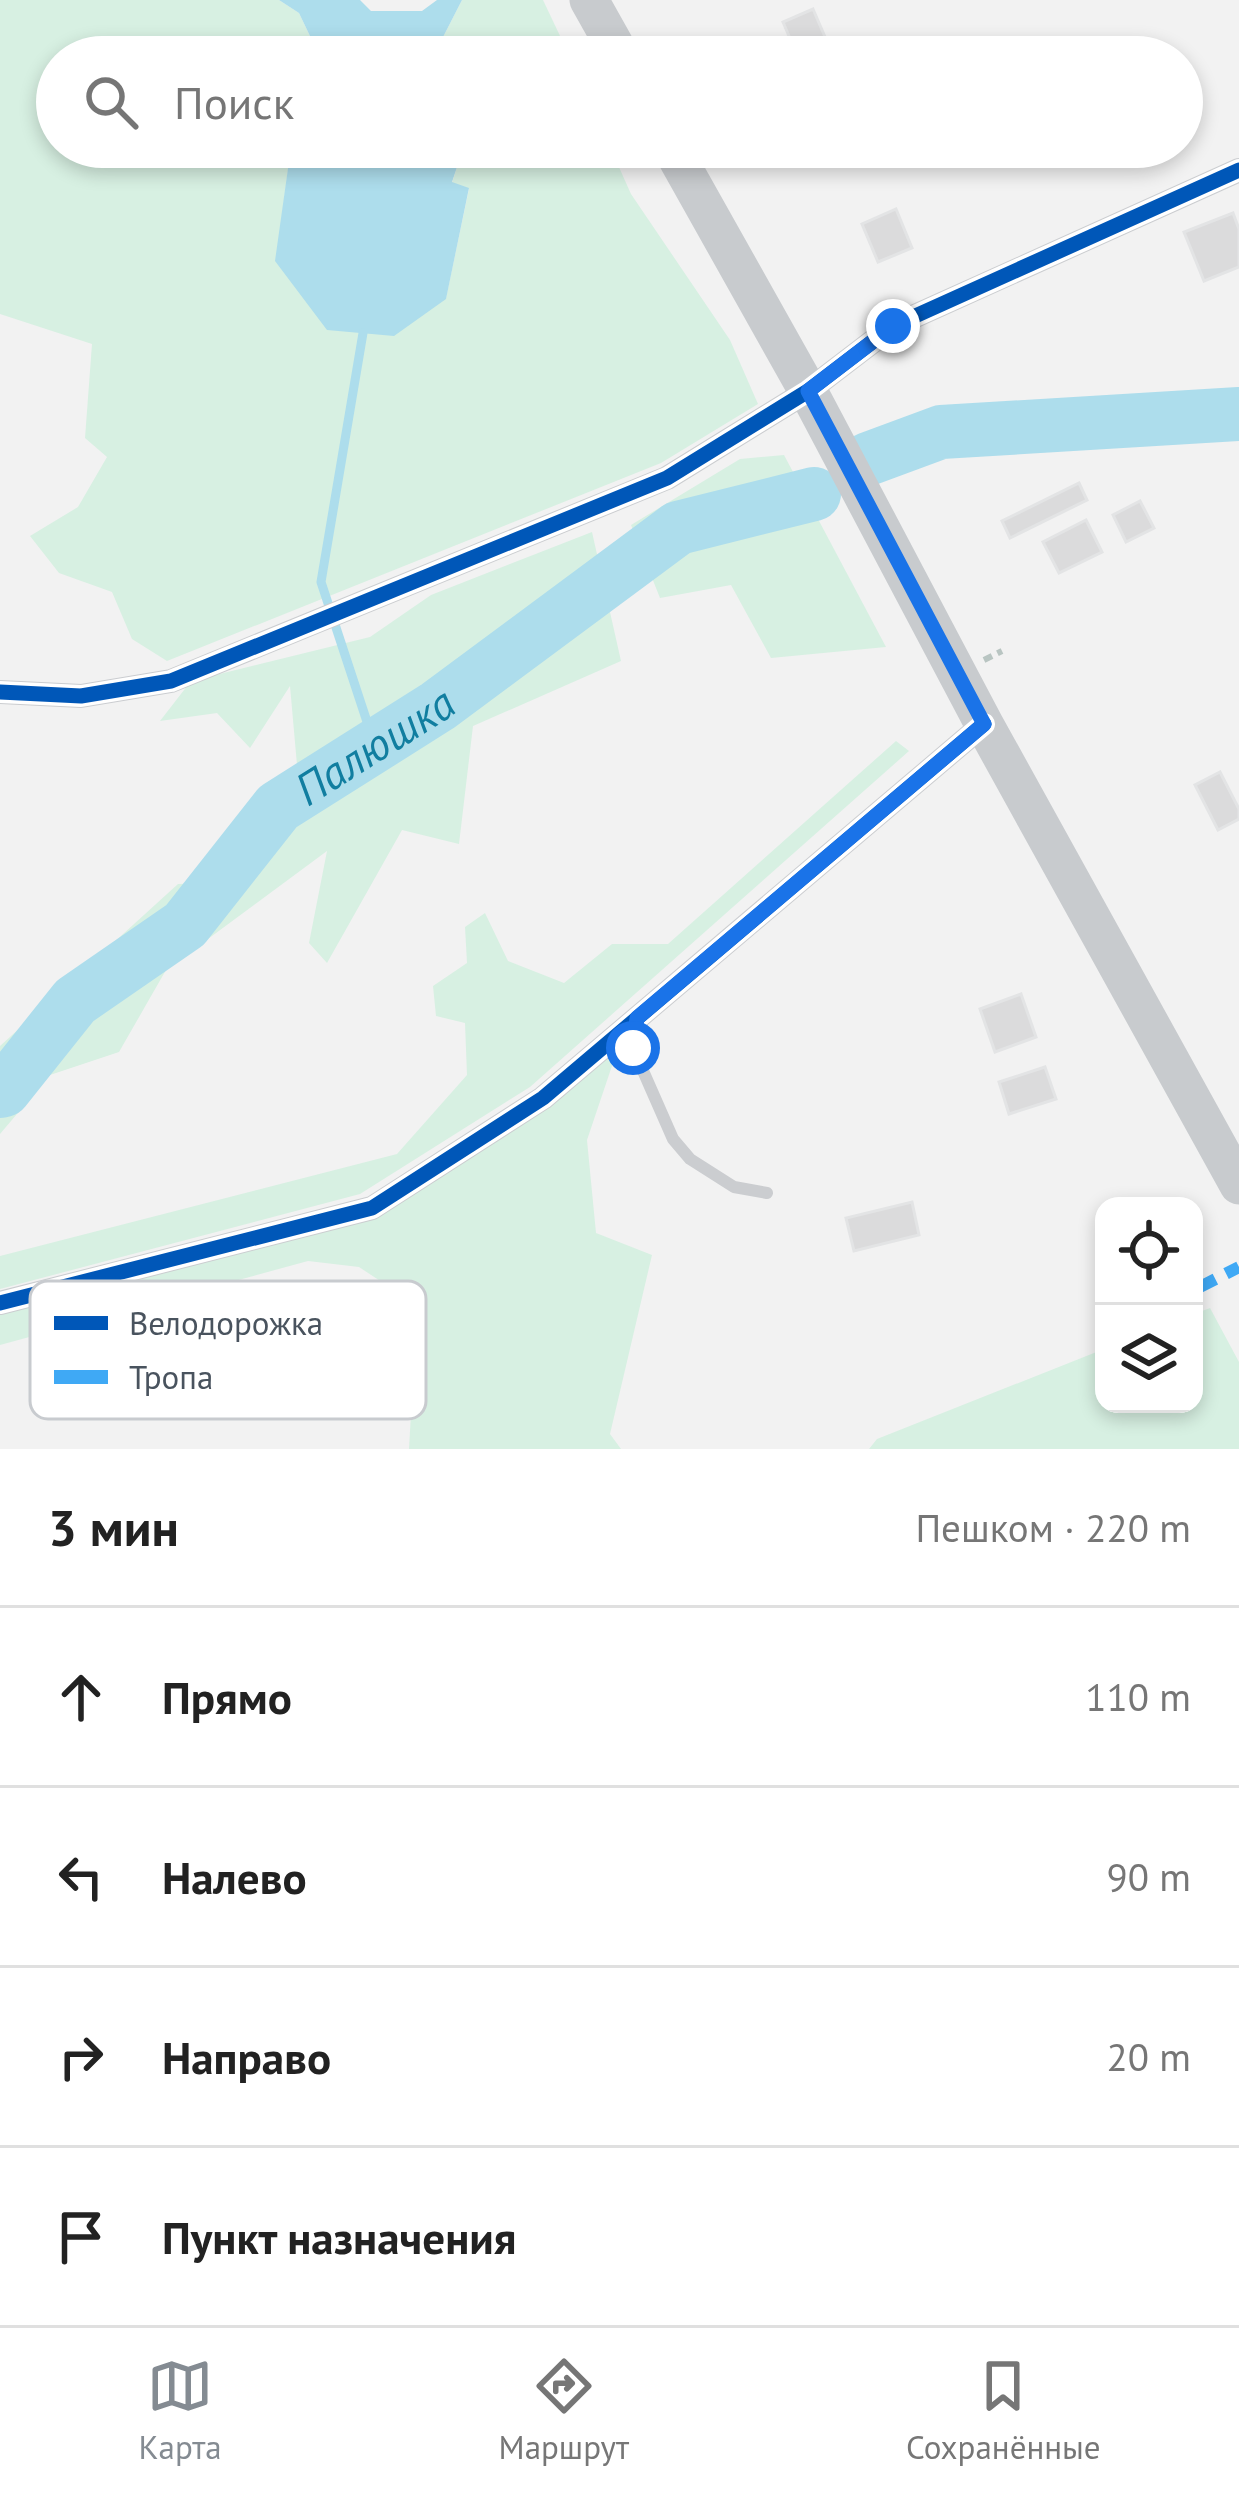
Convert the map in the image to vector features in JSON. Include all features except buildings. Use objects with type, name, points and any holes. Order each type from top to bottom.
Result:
[{"type":"main road","points":[[589,0],[609,36]]},
{"type":"main road","points":[[683,168],[1239,1185]]},
{"type":"street","points":[[0,692],[81,696],[171,681],[667,478],[808,391],[893,326],[1239,170]]},
{"type":"street","points":[[86,1281],[372,1208],[543,1098],[984,724]]},
{"type":"street","points":[[0,1303],[30,1295]]},
{"type":"lane","points":[[637,1018],[633,1048],[673,1139],[690,1159],[734,1187],[766,1193]]},
{"type":"green space","points":[[0,0],[279,0],[299,13],[310,36],[36,36],[36,168],[288,168],[276,262],[446,298],[469,189],[452,183],[457,168],[619,168],[631,194],[730,340],[758,404],[661,463],[167,661],[132,639],[112,592],[59,573],[30,536],[78,507],[107,457],[85,438],[92,344],[0,314]]},
{"type":"green space","points":[[462,0],[543,0],[560,36],[444,36]]},
{"type":"green space","points":[[784,455],[886,647],[771,658],[731,585],[660,598],[631,525],[740,459]]},
{"type":"green space","points":[[592,532],[621,661],[473,726],[459,844],[402,830],[327,963],[309,943],[327,851],[166,970],[119,1052],[50,1075],[0,1134],[0,1046],[178,884],[207,883],[219,846],[297,765],[290,686],[250,748],[217,713],[160,721],[191,681],[370,637],[431,595]]},
{"type":"green space","points":[[896,741],[909,751],[530,1087],[360,1194],[0,1289],[0,1256],[397,1154],[467,1075],[465,1023],[436,1016],[433,986],[467,963],[465,927],[485,913],[508,961],[564,983],[612,944],[668,944]]},
{"type":"green space","points":[[617,1051],[587,1140],[596,1233],[652,1255],[610,1434],[621,1449],[409,1449],[411,1419],[426,1419],[426,1281],[380,1281],[359,1267],[308,1261],[235,1281],[124,1281],[379,1217]]},
{"type":"green space","points":[[30,1304],[30,1337],[0,1345],[0,1312]]},
{"type":"green space","points":[[1210,1308],[1239,1362],[1239,1449],[869,1449],[877,1439],[1095,1353],[1095,1413],[1203,1413],[1203,1311]]},
{"type":"water","points":[[279,0],[360,0],[371,11],[422,11],[437,0],[462,0],[444,36],[310,36],[299,13]]},
{"type":"water","points":[[288,168],[457,168],[452,182],[469,188],[446,299],[394,336],[327,330],[275,261]]},
{"type":"waterway","points":[[363,333],[321,582],[375,746]]},
{"type":"waterway","name":"Палюшка","points":[[868,459],[941,432],[1239,414]]},
{"type":"waterway","name":"Палюшка","points":[[0,1091],[75,1001],[185,925],[278,807],[438,706],[678,528],[814,494]]},
{"type":"marked path","points":[[1203,1285],[1239,1267]]},
{"type":"cycle path","points":[[0,692],[81,696],[171,681],[667,478],[808,391],[893,326],[1239,170]]},
{"type":"cycle path","points":[[86,1281],[372,1208],[543,1098],[984,724]]},
{"type":"cycle path","points":[[0,1303],[30,1295]]},
{"type":"route","points":[[633,1048],[637,1018],[984,724],[808,391],[893,326]]}]
